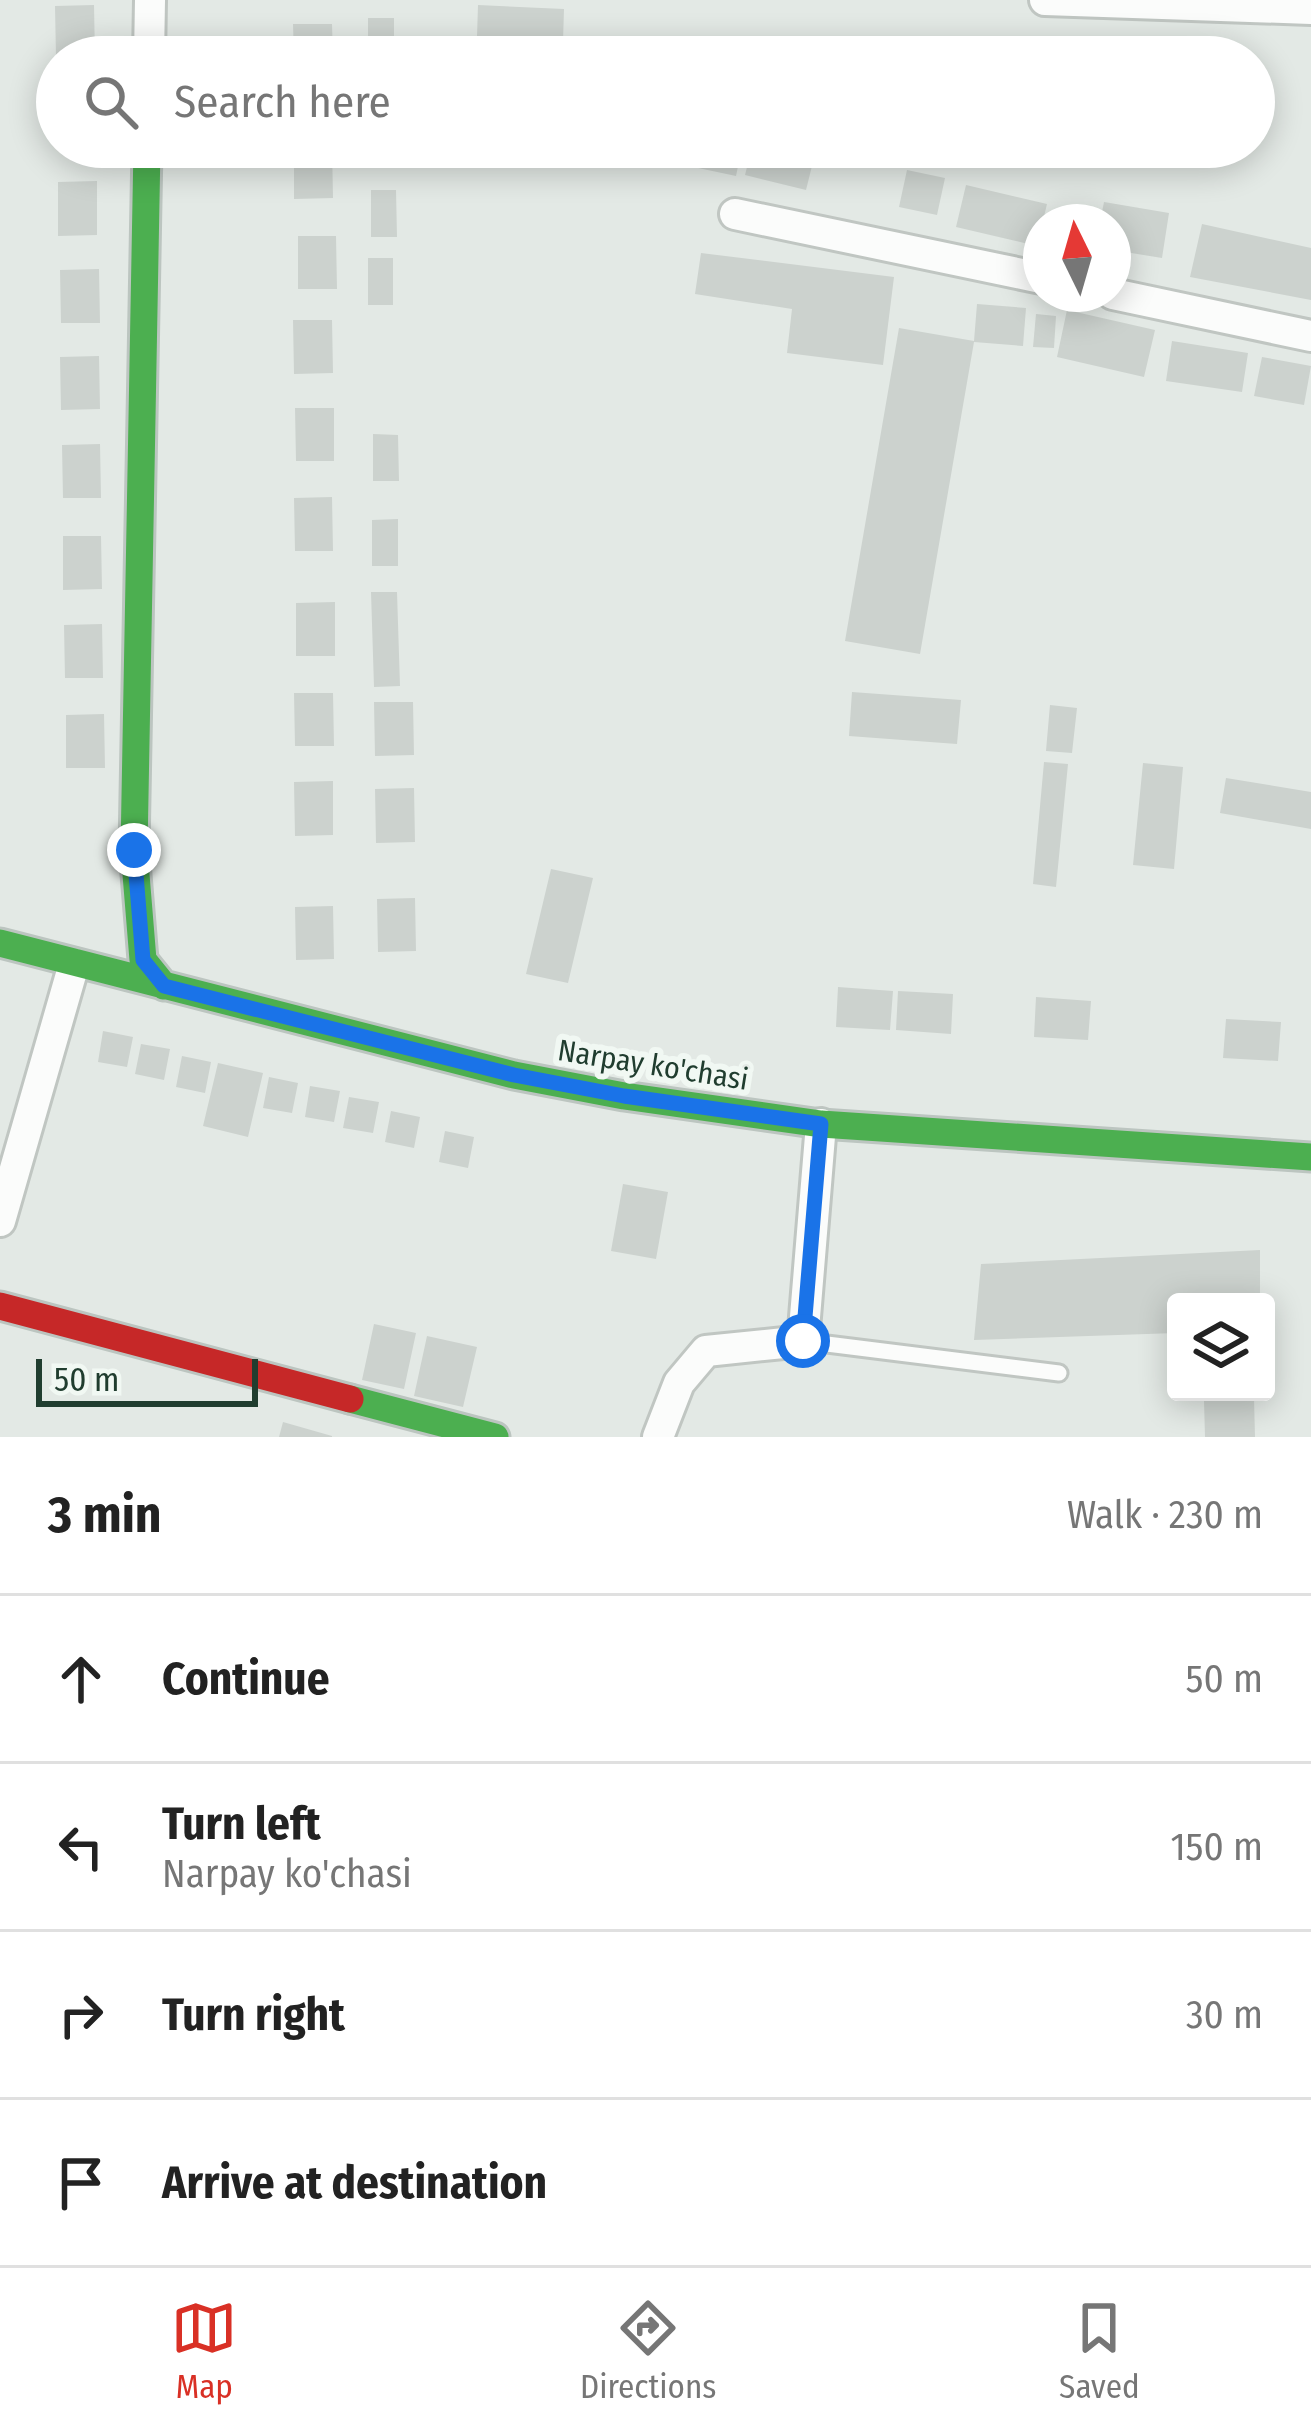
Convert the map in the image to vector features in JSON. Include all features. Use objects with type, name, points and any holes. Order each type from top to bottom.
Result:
[{"type":"street","points":[[149,36],[150,0]]},
{"type":"street","points":[[1045,0],[1311,9]]},
{"type":"street","points":[[147,168],[134,850],[143,960],[164,986]]},
{"type":"street","points":[[735,214],[1023,274]]},
{"type":"street","points":[[1131,298],[1311,336]]},
{"type":"street","name":"Narpay ko'chasi","points":[[0,943],[514,1075],[624,1096],[821,1124],[1311,1157]]},
{"type":"street","points":[[0,1220],[74,964]]},
{"type":"street","points":[[658,1437],[679,1383],[706,1352],[803,1341],[821,1124]]},
{"type":"street","points":[[1268,1154],[1311,1168]]},
{"type":"street","points":[[0,1306],[495,1437]]},
{"type":"lane","points":[[803,1341],[1059,1373]]},
{"type":"building","points":[[94,5],[95,36],[56,36],[55,6]]},
{"type":"building","points":[[478,5],[564,9],[563,36],[477,36]]},
{"type":"building","points":[[368,18],[394,18],[394,36],[368,36]]},
{"type":"building","points":[[293,24],[332,24],[332,36],[293,36]]},
{"type":"building","points":[[294,168],[332,168],[333,198],[294,199]]},
{"type":"building","points":[[698,168],[738,168],[736,176]]},
{"type":"building","points":[[747,168],[812,168],[806,190],[745,175]]},
{"type":"building","points":[[907,170],[945,178],[937,215],[899,207]]},
{"type":"building","points":[[97,181],[97,235],[58,236],[58,182]]},
{"type":"building","points":[[966,185],[1047,204],[1023,204],[1023,243],[956,227]]},
{"type":"building","points":[[371,190],[396,190],[397,237],[371,237]]},
{"type":"building","points":[[1131,207],[1169,213],[1162,258],[1131,253]]},
{"type":"building","points":[[1202,224],[1311,248],[1311,300],[1190,277]]},
{"type":"building","points":[[298,236],[336,236],[337,289],[298,289]]},
{"type":"building","points":[[701,253],[894,277],[883,365],[787,353],[792,309],[695,294]]},
{"type":"building","points":[[368,258],[393,258],[393,305],[368,305]]},
{"type":"building","points":[[99,269],[100,323],[61,323],[60,270]]},
{"type":"building","points":[[977,304],[1023,308],[1026,312],[1023,346],[974,342],[920,654],[845,641],[899,328],[974,341]]},
{"type":"building","points":[[1067,312],[1155,330],[1144,377],[1057,357]]},
{"type":"building","points":[[1036,314],[1056,316],[1054,348],[1033,347]]},
{"type":"building","points":[[293,320],[332,320],[333,373],[294,374]]},
{"type":"building","points":[[1172,341],[1248,353],[1242,392],[1166,381]]},
{"type":"building","points":[[99,356],[100,409],[61,410],[60,357]]},
{"type":"building","points":[[1262,357],[1311,366],[1304,405],[1254,396]]},
{"type":"building","points":[[295,408],[334,408],[334,461],[296,461]]},
{"type":"building","points":[[373,434],[398,435],[399,481],[373,481]]},
{"type":"building","points":[[100,444],[101,498],[63,498],[62,445]]},
{"type":"building","points":[[332,497],[333,551],[295,551],[294,498]]},
{"type":"building","points":[[398,519],[398,566],[372,566],[372,520]]},
{"type":"building","points":[[63,536],[101,536],[102,589],[63,590]]},
{"type":"building","points":[[371,592],[397,592],[400,686],[374,687]]},
{"type":"building","points":[[335,602],[335,656],[296,656],[296,603]]},
{"type":"building","points":[[102,624],[103,678],[65,678],[64,625]]},
{"type":"building","points":[[852,692],[961,700],[957,744],[849,736]]},
{"type":"building","points":[[294,693],[333,693],[334,746],[295,746]]},
{"type":"building","points":[[374,702],[413,702],[414,755],[375,756]]},
{"type":"building","points":[[1050,705],[1077,708],[1072,753],[1046,751]]},
{"type":"building","points":[[104,714],[105,768],[66,768],[66,715]]},
{"type":"building","points":[[1044,762],[1068,764],[1056,887],[1033,884]]},
{"type":"building","points":[[1143,763],[1183,767],[1174,869],[1133,865]]},
{"type":"building","points":[[1226,778],[1311,792],[1311,829],[1220,813]]},
{"type":"building","points":[[333,781],[333,835],[295,836],[294,782]]},
{"type":"building","points":[[414,788],[415,842],[376,843],[375,789]]},
{"type":"building","points":[[551,869],[593,878],[568,983],[526,974]]},
{"type":"building","points":[[415,898],[416,951],[378,952],[377,899]]},
{"type":"building","points":[[333,906],[334,959],[296,960],[295,907]]},
{"type":"building","points":[[838,987],[893,991],[890,1030],[836,1027]]},
{"type":"building","points":[[898,991],[953,994],[951,1034],[896,1030]]},
{"type":"building","points":[[1036,997],[1091,1001],[1088,1040],[1034,1037]]},
{"type":"building","points":[[1226,1019],[1281,1022],[1278,1061],[1223,1058]]},
{"type":"building","points":[[103,1031],[133,1037],[127,1067],[98,1062]]},
{"type":"building","points":[[141,1044],[170,1049],[164,1080],[135,1074]]},
{"type":"building","points":[[182,1056],[211,1062],[205,1093],[176,1087]]},
{"type":"building","points":[[218,1063],[263,1073],[248,1137],[203,1126]]},
{"type":"building","points":[[269,1077],[298,1083],[292,1113],[263,1108]]},
{"type":"building","points":[[310,1086],[340,1091],[334,1122],[305,1117]]},
{"type":"building","points":[[349,1097],[379,1102],[373,1133],[343,1128]]},
{"type":"building","points":[[391,1111],[420,1117],[414,1148],[385,1142]]},
{"type":"building","points":[[445,1131],[474,1137],[468,1168],[439,1162]]},
{"type":"building","points":[[623,1184],[668,1192],[656,1259],[611,1251]]},
{"type":"building","points":[[1260,1250],[1260,1293],[1167,1293],[1167,1333],[974,1340],[981,1264]]},
{"type":"building","points":[[374,1324],[416,1333],[404,1389],[362,1380]]},
{"type":"building","points":[[427,1336],[477,1347],[463,1407],[414,1396]]},
{"type":"building","points":[[1204,1401],[1254,1401],[1255,1437],[1205,1437]]},
{"type":"building","points":[[283,1422],[332,1436],[332,1437],[279,1437]]},
{"type":"traffic: fast","points":[[147,168],[134,850],[143,960],[164,986]]},
{"type":"traffic: fast","points":[[0,943],[514,1075],[624,1096],[821,1124],[1311,1157]]},
{"type":"traffic: fast","points":[[350,1399],[495,1437]]},
{"type":"traffic: jam","points":[[0,1306],[350,1399]]},
{"type":"route","points":[[134,850],[143,960],[164,986],[514,1075],[821,1124],[803,1341]]}]
